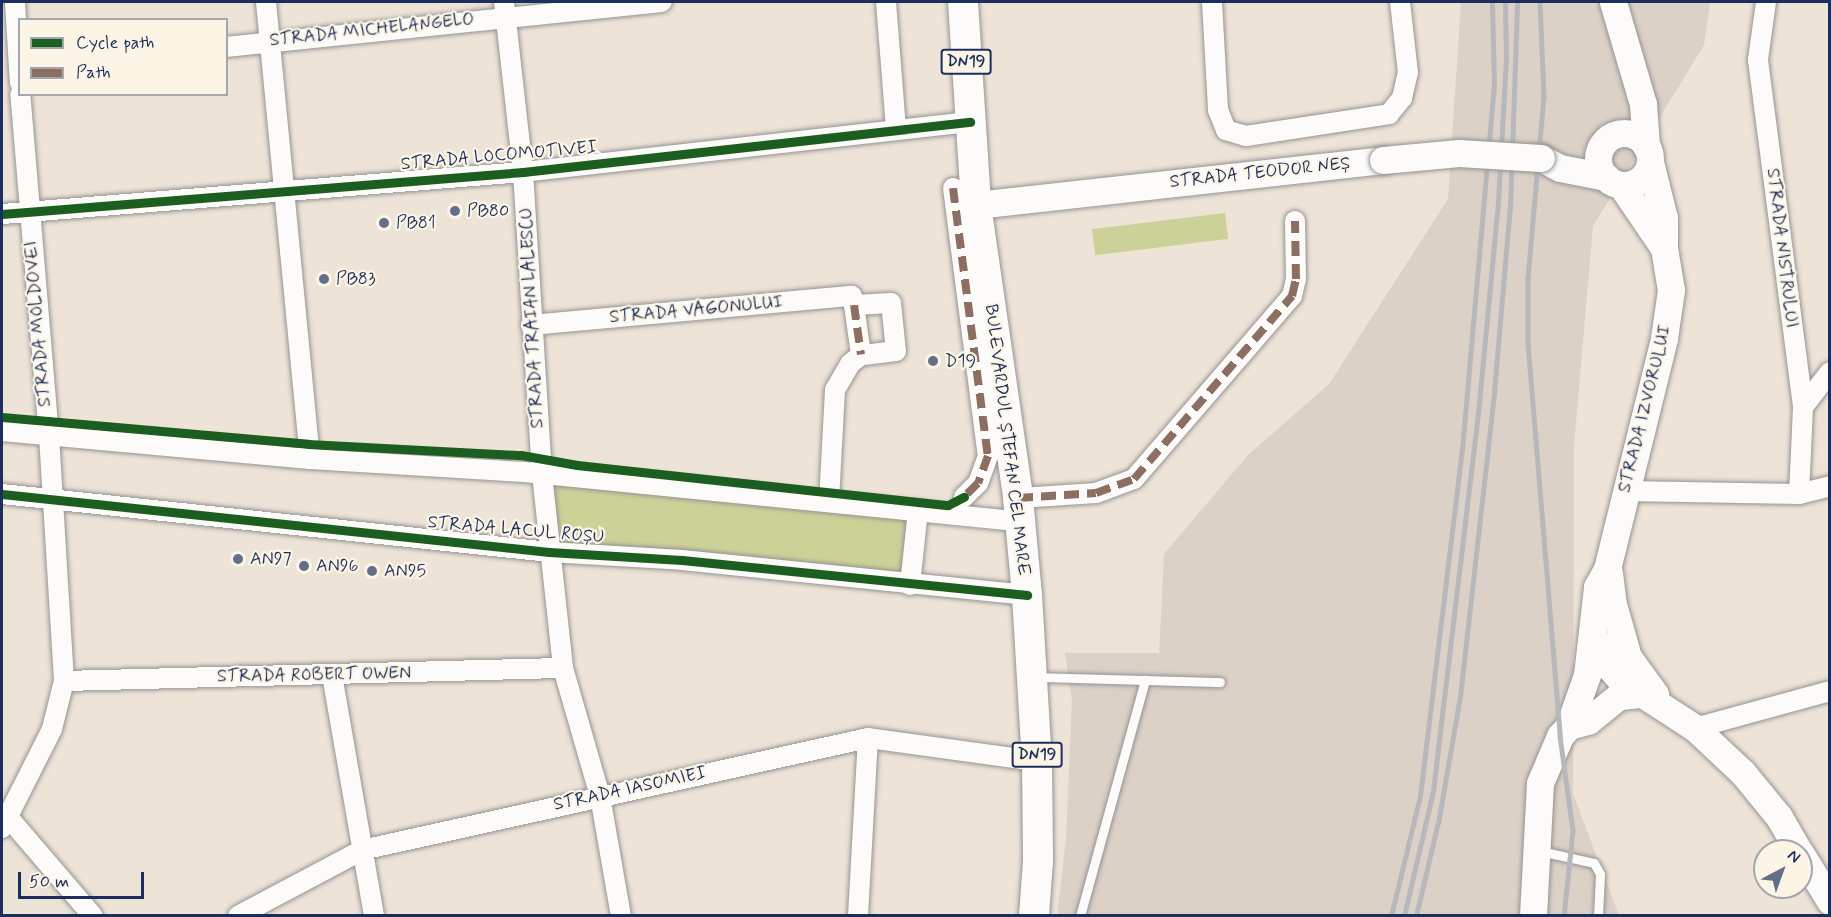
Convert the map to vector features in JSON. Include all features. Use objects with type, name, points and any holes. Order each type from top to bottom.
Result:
[{"type":"main road","name":"BULEVARDUL ȘTEFAN CEL MARE","points":[[963,2],[970,122],[965,197],[1019,510],[1027,595],[1037,762],[1038,861],[1034,915]]},
{"type":"main road","name":"STRADA IZVORULUI","points":[[1613,2],[1634,85],[1642,104],[1648,154],[1664,218],[1664,248],[1671,290],[1664,338],[1607,569],[1598,587],[1593,634],[1606,663],[1641,694],[1685,722]]},
{"type":"main road","points":[[1606,142],[1625,134],[1648,154],[1637,182],[1613,181],[1599,162],[1606,142],[1634,85]]},
{"type":"main road","name":"STRADA TEODOR NEȘ","points":[[965,197],[1459,153],[1543,159],[1606,142]]},
{"type":"main road","name":"STRADA TEODOR NEȘ","points":[[1543,159],[1560,168],[1613,181]]},
{"type":"main road","name":"STRADA IZVORULUI","points":[[1613,181],[1664,248]]},
{"type":"main road","name":"STRADA IZVORULUI","points":[[1607,569],[1612,581],[1612,603],[1628,657],[1643,681],[1743,773],[1779,817],[1792,839]]},
{"type":"main road","points":[[1533,915],[1540,783],[1550,755],[1569,726],[1589,705],[1606,663],[1612,603]]},
{"type":"main road","points":[[1569,726],[1587,675],[1593,634]]},
{"type":"main road","points":[[1569,726],[1588,721],[1619,696],[1641,694]]},
{"type":"main road","name":"STRADA IZVORULUI","points":[[1813,873],[1830,900]]},
{"type":"street","points":[[15,2],[18,58]]},
{"type":"street","points":[[266,2],[282,192],[310,459]]},
{"type":"street","name":"STRADA MICHELANGELO","points":[[228,47],[504,8],[662,2]]},
{"type":"street","points":[[886,2],[896,130]]},
{"type":"street","points":[[1212,2],[1218,110],[1226,130],[1246,136],[1389,114],[1402,98],[1408,73],[1400,2]]},
{"type":"street","name":"STRADA NISTRULUI","points":[[1766,2],[1758,60],[1803,407],[1799,494]]},
{"type":"street","name":"STRADA TRAIAN LALESCU","points":[[504,8],[523,172],[531,325],[549,552],[564,668],[600,795],[621,915]]},
{"type":"street","name":"STRADA MOLDOVEI","points":[[4,820],[52,729],[64,681],[49,436],[20,96]]},
{"type":"street","name":"STRADA LOCOMOTIVEI","points":[[2,214],[523,172],[970,122]]},
{"type":"street","points":[[958,504],[978,483],[988,456],[965,197]]},
{"type":"street","points":[[2,431],[310,459],[542,474],[918,510],[958,504],[1019,510],[1096,493],[1134,479],[1292,296],[1296,279],[1294,221]]},
{"type":"street","name":"STRADA VAGONULUI","points":[[531,325],[852,296],[854,304],[891,303],[896,351],[861,355]]},
{"type":"street","points":[[829,500],[835,390],[850,364],[861,355],[854,304]]},
{"type":"street","points":[[1803,407],[1830,372]]},
{"type":"street","points":[[958,504],[997,471],[1007,437]]},
{"type":"street","points":[[1625,491],[1799,494],[1830,486]]},
{"type":"street","name":"STRADA LACUL ROȘU","points":[[2,494],[549,552],[682,560],[910,585],[1027,595]]},
{"type":"street","points":[[910,585],[918,510]]},
{"type":"street","name":"STRADA ROBERT OWEN","points":[[64,681],[564,668]]},
{"type":"street","points":[[332,675],[374,915]]},
{"type":"street","points":[[1685,722],[1830,691]]},
{"type":"street","points":[[858,915],[868,738]]},
{"type":"street","name":"STRADA IASOMIEI","points":[[238,915],[362,850],[600,795],[868,738],[1037,762]]},
{"type":"street","points":[[4,820],[93,915]]},
{"type":"lane","points":[[1032,676],[1220,682]]},
{"type":"lane","points":[[1080,915],[1145,680]]},
{"type":"lane","points":[[1538,851],[1594,863],[1600,874],[1598,915]]},
{"type":"shaded area","points":[[1461,2],[1710,2],[1704,45],[1593,226],[1574,446],[1573,794],[1619,915],[1057,916],[1066,839],[1072,700],[1065,653],[1159,653],[1164,554],[1248,455],[1329,384],[1448,199]]},
{"type":"green space","points":[[1225,213],[1228,239],[1095,255],[1092,229]]},
{"type":"green space","points":[[542,474],[919,507],[912,585],[535,552]]},
{"type":"railway","points":[[1391,916],[1420,796],[1462,450],[1494,86],[1492,2]]},
{"type":"railway","points":[[1404,916],[1433,791],[1478,414],[1498,202],[1506,61],[1505,2]]},
{"type":"railway","points":[[1416,916],[1439,818],[1460,697],[1494,392],[1510,207],[1517,2]]},
{"type":"railway","points":[[1540,2],[1544,96],[1528,279],[1528,343],[1560,736],[1573,831],[1564,916]]},
{"type":"marked path","points":[[953,188],[988,456],[978,483],[964,497]]},
{"type":"marked path","points":[[1018,498],[1096,493],[1134,479],[1292,296],[1296,279],[1295,221]]},
{"type":"marked path","points":[[854,305],[861,355]]},
{"type":"cycle path","points":[[2,214],[523,172],[970,122]]},
{"type":"cycle path","points":[[2,417],[308,444],[521,455],[577,465],[948,505],[964,497]]},
{"type":"cycle path","points":[[2,494],[549,552],[682,560],[1027,595]]},
{"type":"place","name":"PB80","points":[[455,211]]},
{"type":"place","name":"PB81","points":[[384,223]]},
{"type":"place","name":"PB83","points":[[324,279]]},
{"type":"place","name":"D19","points":[[933,361]]},
{"type":"place","name":"AN97","points":[[238,559]]},
{"type":"place","name":"AN96","points":[[304,566]]},
{"type":"place","name":"AN95","points":[[372,571]]}]
